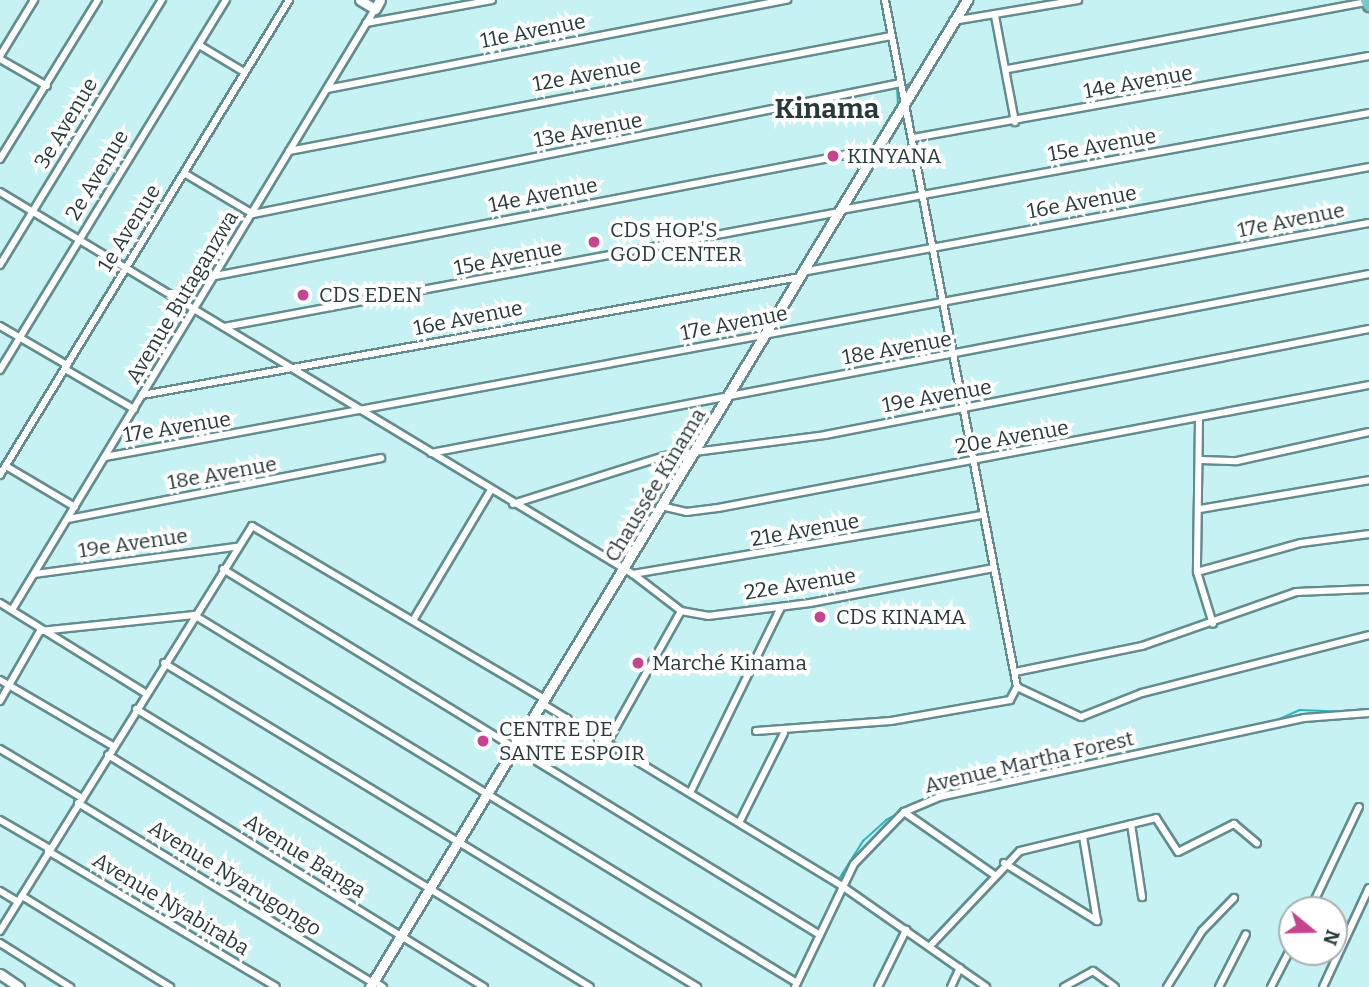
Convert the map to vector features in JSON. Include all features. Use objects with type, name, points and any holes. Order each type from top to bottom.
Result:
[{"type":"street","points":[[34,0],[0,58],[47,86]]},
{"type":"street","points":[[0,159],[98,0]]},
{"type":"street","name":"3e Avenue","points":[[0,265],[162,0]]},
{"type":"street","name":"2e Avenue","points":[[0,370],[226,0]]},
{"type":"street","name":"1e Avenue","points":[[0,475],[289,0]]},
{"type":"street","points":[[360,0],[377,4]]},
{"type":"street","points":[[366,23],[492,0]]},
{"type":"street","name":"11e Avenue","points":[[327,89],[787,0]]},
{"type":"street","points":[[756,731],[784,733],[1010,701],[1017,687],[961,408],[954,355],[931,247],[913,138],[898,84],[885,0]]},
{"type":"street","name":"Chaussée Kinama","points":[[372,984],[490,794],[544,701],[628,571],[661,506],[693,452],[731,395],[967,0]]},
{"type":"street","points":[[953,21],[1079,0]]},
{"type":"street","points":[[1008,69],[1367,3]]},
{"type":"street","name":"Avenue Butaganzwa","points":[[12,610],[253,214],[377,4]]},
{"type":"street","points":[[995,16],[1008,69],[1015,122]]},
{"type":"street","name":"12e Avenue","points":[[289,151],[890,36]]},
{"type":"street","points":[[199,45],[244,72]]},
{"type":"street","name":"14e Avenue","points":[[913,138],[1015,122],[1369,56]]},
{"type":"street","name":"13e Avenue","points":[[253,214],[898,84]]},
{"type":"street","name":"15e Avenue","points":[[224,327],[921,194],[1369,113]]},
{"type":"street","name":"14e Avenue","points":[[215,276],[878,149]]},
{"type":"street","name":"16e Avenue","points":[[142,395],[1369,167]]},
{"type":"street","points":[[184,173],[253,214]]},
{"type":"street","points":[[0,192],[628,571],[681,611],[607,743]]},
{"type":"street","name":"17e Avenue","points":[[105,457],[1369,223]]},
{"type":"street","name":"18e Avenue","points":[[431,453],[1369,274]]},
{"type":"street","points":[[0,326],[134,409]]},
{"type":"street","name":"19e Avenue","points":[[513,504],[693,452],[961,408],[1369,329]]},
{"type":"street","name":"20e Avenue","points":[[661,506],[707,509],[1199,420],[1369,385]]},
{"type":"street","points":[[1199,420],[1201,460],[1197,572],[1213,624]]},
{"type":"street","points":[[1201,460],[1237,461],[1369,432]]},
{"type":"street","name":"18e Avenue","points":[[68,519],[381,458]]},
{"type":"street","points":[[6,466],[75,506]]},
{"type":"street","points":[[1200,509],[1369,480]]},
{"type":"street","points":[[414,619],[491,490]]},
{"type":"street","name":"21e Avenue","points":[[628,571],[983,515]]},
{"type":"street","points":[[0,931],[236,547],[257,526],[414,619],[607,743],[740,821],[931,945],[986,987]]},
{"type":"street","points":[[1197,572],[1301,543],[1369,534]]},
{"type":"street","name":"19e Avenue","points":[[35,574],[236,547]]},
{"type":"street","name":"22e Avenue","points":[[681,611],[708,615],[781,607],[994,568]]},
{"type":"street","points":[[223,569],[820,934]]},
{"type":"street","points":[[1015,672],[1142,646],[1213,624],[1296,592],[1369,589]]},
{"type":"street","points":[[0,603],[40,631],[145,693]]},
{"type":"street","points":[[690,793],[781,607]]},
{"type":"street","points":[[40,631],[194,615],[490,794],[796,985]]},
{"type":"street","points":[[0,701],[40,631]]},
{"type":"street","points":[[1017,687],[1081,717],[1129,697],[1369,635]]},
{"type":"street","points":[[163,663],[461,841],[697,987]]},
{"type":"street","points":[[0,680],[113,746]]},
{"type":"street","points":[[136,709],[590,987]]},
{"type":"street","name":"Avenue Martha Forest","points":[[796,985],[842,886],[873,838],[904,812],[939,797],[1304,718],[1369,713]]},
{"type":"street","points":[[740,821],[784,733]]},
{"type":"street","name":"Avenue Nyarugongo","points":[[0,748],[372,984],[383,987]]},
{"type":"street","name":"Avenue Banga","points":[[108,755],[484,987]]},
{"type":"street","points":[[1317,896],[1359,807]]},
{"type":"street","points":[[904,812],[996,876]]},
{"type":"street","points":[[931,945],[996,876],[1004,863],[1020,851],[1131,824],[1160,820],[1178,852],[1234,824],[1257,843]]},
{"type":"street","name":"Avenue Nyabiraba","points":[[0,821],[276,987]]},
{"type":"street","points":[[1131,824],[1142,897]]},
{"type":"street","points":[[1004,863],[1097,921],[1083,836]]},
{"type":"street","points":[[1323,987],[1369,888]]},
{"type":"street","points":[[0,891],[20,899],[170,987]]},
{"type":"street","points":[[1167,987],[1202,931],[1234,898]]},
{"type":"street","points":[[878,987],[906,930]]},
{"type":"street","points":[[1219,987],[1247,934]]},
{"type":"street","points":[[0,943],[70,987]]},
{"type":"street","points":[[1271,987],[1282,966]]},
{"type":"street","points":[[951,987],[960,968]]},
{"type":"street","points":[[1064,987],[1093,971],[1115,987]]},
{"type":"street","points":[[0,974],[19,987]]},
{"type":"waterway","points":[[889,39],[897,82]]},
{"type":"waterway","points":[[907,85],[913,82]]},
{"type":"waterway","points":[[897,87],[898,106]]},
{"type":"waterway","points":[[1275,721],[1300,710],[1350,712]]},
{"type":"waterway","points":[[837,882],[863,841],[886,820],[922,801]]},
{"type":"place","name":"KINYANA","points":[[833,156]]},
{"type":"place","name":"CDS HOP'S GOD CENTER","points":[[594,242]]},
{"type":"place","name":"CDS EDEN","points":[[303,295]]},
{"type":"place","name":"CDS KINAMA","points":[[820,617]]},
{"type":"place","name":"Marché Kinama","points":[[638,663]]},
{"type":"place","name":"CENTRE DE SANTE ESPOIR","points":[[483,741]]},
{"type":"district","name":"Kinama","points":[[827,109]]}]
